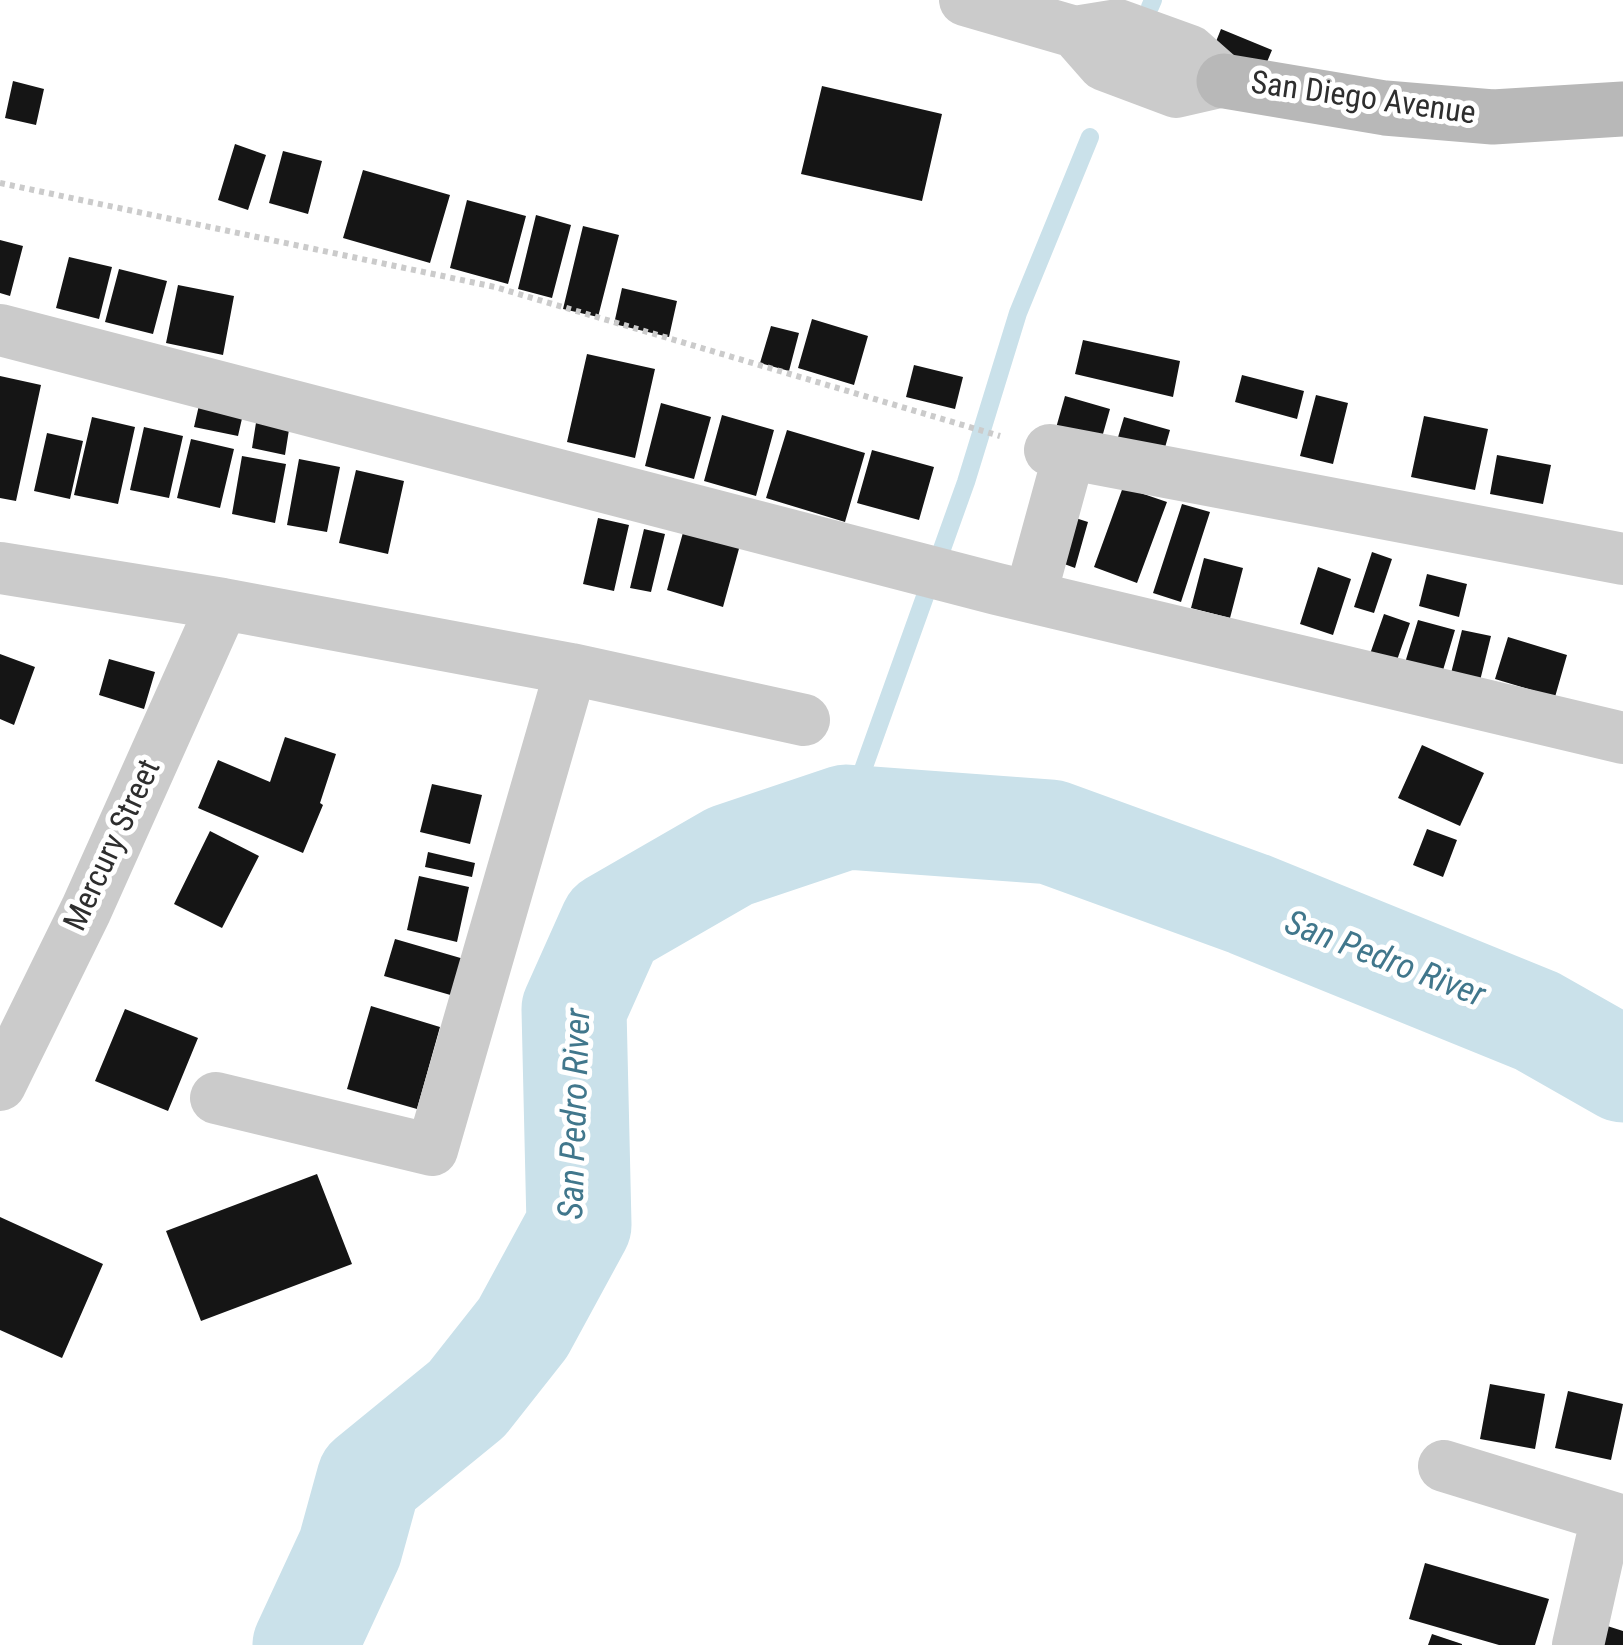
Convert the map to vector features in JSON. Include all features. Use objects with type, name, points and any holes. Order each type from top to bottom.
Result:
[{"type":"street","points":[[965,0],[1046,16],[1104,65],[1176,92],[1224,80]]},
{"type":"street","name":"San Diego Avenue","points":[[1224,80],[1385,108],[1492,118],[1623,110]]},
{"type":"street","points":[[0,330],[840,549],[1623,738]]},
{"type":"street","points":[[1014,592],[1060,452],[1623,559]]},
{"type":"street","points":[[0,568],[223,604],[571,669],[804,720]]},
{"type":"street","name":"Mercury Street","points":[[0,1085],[86,910],[223,604]]},
{"type":"street","points":[[216,1098],[432,1150],[571,669]]},
{"type":"street","points":[[1444,1466],[1615,1518],[1578,1645]]},
{"type":"path","points":[[0,183],[495,287],[1060,452]]},
{"type":"building","points":[[1221,29],[1272,50],[1262,74],[1211,54]]},
{"type":"building","points":[[13,81],[44,89],[36,125],[5,118]]},
{"type":"building","points":[[822,86],[942,114],[922,201],[801,174]]},
{"type":"building","points":[[235,144],[266,155],[248,210],[218,200]]},
{"type":"building","points":[[283,151],[322,161],[308,214],[269,203]]},
{"type":"building","points":[[363,170],[450,195],[430,263],[343,238]]},
{"type":"building","points":[[467,200],[526,216],[508,284],[450,268]]},
{"type":"building","points":[[536,215],[571,225],[552,298],[518,289]]},
{"type":"building","points":[[583,226],[619,235],[598,317],[563,309]]},
{"type":"building","points":[[0,240],[23,246],[10,296],[0,293]]},
{"type":"building","points":[[69,257],[112,267],[99,319],[56,308]]},
{"type":"building","points":[[119,269],[167,281],[153,334],[105,322]]},
{"type":"building","points":[[178,285],[234,296],[223,355],[166,343]]},
{"type":"building","points":[[622,288],[677,301],[669,337],[614,324]]},
{"type":"building","points":[[812,319],[868,336],[854,385],[798,368]]},
{"type":"building","points":[[771,326],[799,333],[789,371],[760,363]]},
{"type":"building","points":[[1083,340],[1180,361],[1173,397],[1075,374]]},
{"type":"building","points":[[587,354],[655,369],[635,458],[567,442]]},
{"type":"building","points":[[914,365],[963,377],[955,409],[906,397]]},
{"type":"building","points":[[1242,375],[1304,391],[1297,419],[1235,402]]},
{"type":"building","points":[[0,376],[41,385],[16,501],[0,498]]},
{"type":"building","points":[[202,392],[246,401],[238,436],[194,427]]},
{"type":"building","points":[[1316,395],[1348,403],[1333,464],[1300,456]]},
{"type":"building","points":[[1065,396],[1110,409],[1101,441],[1056,428]]},
{"type":"building","points":[[661,403],[711,417],[694,479],[645,466]]},
{"type":"building","points":[[258,410],[291,417],[285,455],[252,448]]},
{"type":"building","points":[[722,415],[774,430],[756,496],[704,481]]},
{"type":"building","points":[[1424,416],[1488,429],[1475,490],[1411,477]]},
{"type":"building","points":[[92,417],[135,427],[118,504],[74,495]]},
{"type":"building","points":[[1124,417],[1170,430],[1162,458],[1116,444]]},
{"type":"building","points":[[144,427],[183,436],[169,498],[130,490]]},
{"type":"building","points":[[787,430],[865,453],[845,522],[766,498]]},
{"type":"building","points":[[47,433],[83,441],[70,499],[34,491]]},
{"type":"building","points":[[191,439],[234,449],[220,508],[177,498]]},
{"type":"building","points":[[872,450],[934,467],[919,520],[857,503]]},
{"type":"building","points":[[1497,455],[1551,465],[1543,504],[1490,494]]},
{"type":"building","points":[[242,456],[286,464],[275,523],[232,514]]},
{"type":"building","points":[[299,459],[340,467],[327,532],[287,525]]},
{"type":"building","points":[[356,470],[404,481],[388,554],[339,543]]},
{"type":"building","points":[[1123,487],[1167,502],[1137,583],[1094,567]]},
{"type":"building","points":[[1182,504],[1210,512],[1181,602],[1153,593]]},
{"type":"building","points":[[1063,514],[1088,522],[1075,568],[1051,559]]},
{"type":"building","points":[[598,518],[629,525],[614,591],[583,584]]},
{"type":"building","points":[[644,529],[665,534],[651,592],[630,588]]},
{"type":"building","points":[[684,529],[740,545],[723,607],[667,590]]},
{"type":"building","points":[[1372,552],[1392,559],[1374,613],[1354,607]]},
{"type":"building","points":[[1204,558],[1243,568],[1230,618],[1191,608]]},
{"type":"building","points":[[1318,567],[1351,579],[1333,635],[1300,624]]},
{"type":"building","points":[[1427,574],[1467,584],[1459,617],[1419,606]]},
{"type":"building","points":[[1384,614],[1410,623],[1396,663],[1370,654]]},
{"type":"building","points":[[1418,620],[1455,630],[1438,687],[1401,676]]},
{"type":"building","points":[[1462,630],[1491,636],[1477,693],[1448,685]]},
{"type":"building","points":[[1508,637],[1567,655],[1555,697],[1495,679]]},
{"type":"building","points":[[0,654],[35,667],[14,725],[0,719]]},
{"type":"building","points":[[109,659],[155,672],[144,709],[99,695]]},
{"type":"building","points":[[285,737],[336,754],[320,803],[323,805],[303,853],[198,808],[218,760],[270,782]]},
{"type":"building","points":[[1422,745],[1484,773],[1460,826],[1398,798]]},
{"type":"building","points":[[432,784],[482,795],[470,844],[420,832]]},
{"type":"building","points":[[1427,829],[1457,840],[1443,877],[1413,865]]},
{"type":"building","points":[[210,831],[259,856],[222,928],[174,904]]},
{"type":"building","points":[[428,852],[475,863],[472,877],[425,867]]},
{"type":"building","points":[[419,876],[469,887],[457,942],[407,930]]},
{"type":"building","points":[[395,939],[464,959],[454,996],[384,976]]},
{"type":"building","points":[[371,1006],[440,1027],[417,1109],[347,1089]]},
{"type":"building","points":[[125,1009],[198,1038],[168,1111],[95,1081]]},
{"type":"building","points":[[317,1174],[352,1264],[201,1321],[166,1231]]},
{"type":"building","points":[[0,1217],[103,1264],[62,1358],[0,1330]]},
{"type":"building","points":[[1490,1384],[1545,1394],[1535,1449],[1480,1439]]},
{"type":"building","points":[[1568,1391],[1623,1404],[1611,1460],[1555,1448]]},
{"type":"building","points":[[1425,1563],[1549,1599],[1535,1645],[1499,1645],[1409,1619]]},
{"type":"building","points":[[1601,1624],[1623,1631],[1623,1645],[1595,1645]]},
{"type":"building","points":[[1432,1634],[1462,1644],[1462,1645],[1428,1645]]},
{"type":"waterway","points":[[1150,7],[1153,0]]},
{"type":"waterway","points":[[846,817],[966,482],[1018,313],[1090,137]]},
{"type":"waterway","name":"San Pedro River","points":[[305,1645],[350,1548],[369,1479],[467,1399],[523,1328],[579,1225],[574,1009],[612,924],[730,856],[846,817],[1051,832],[1249,904],[1537,1021],[1623,1070]]}]
